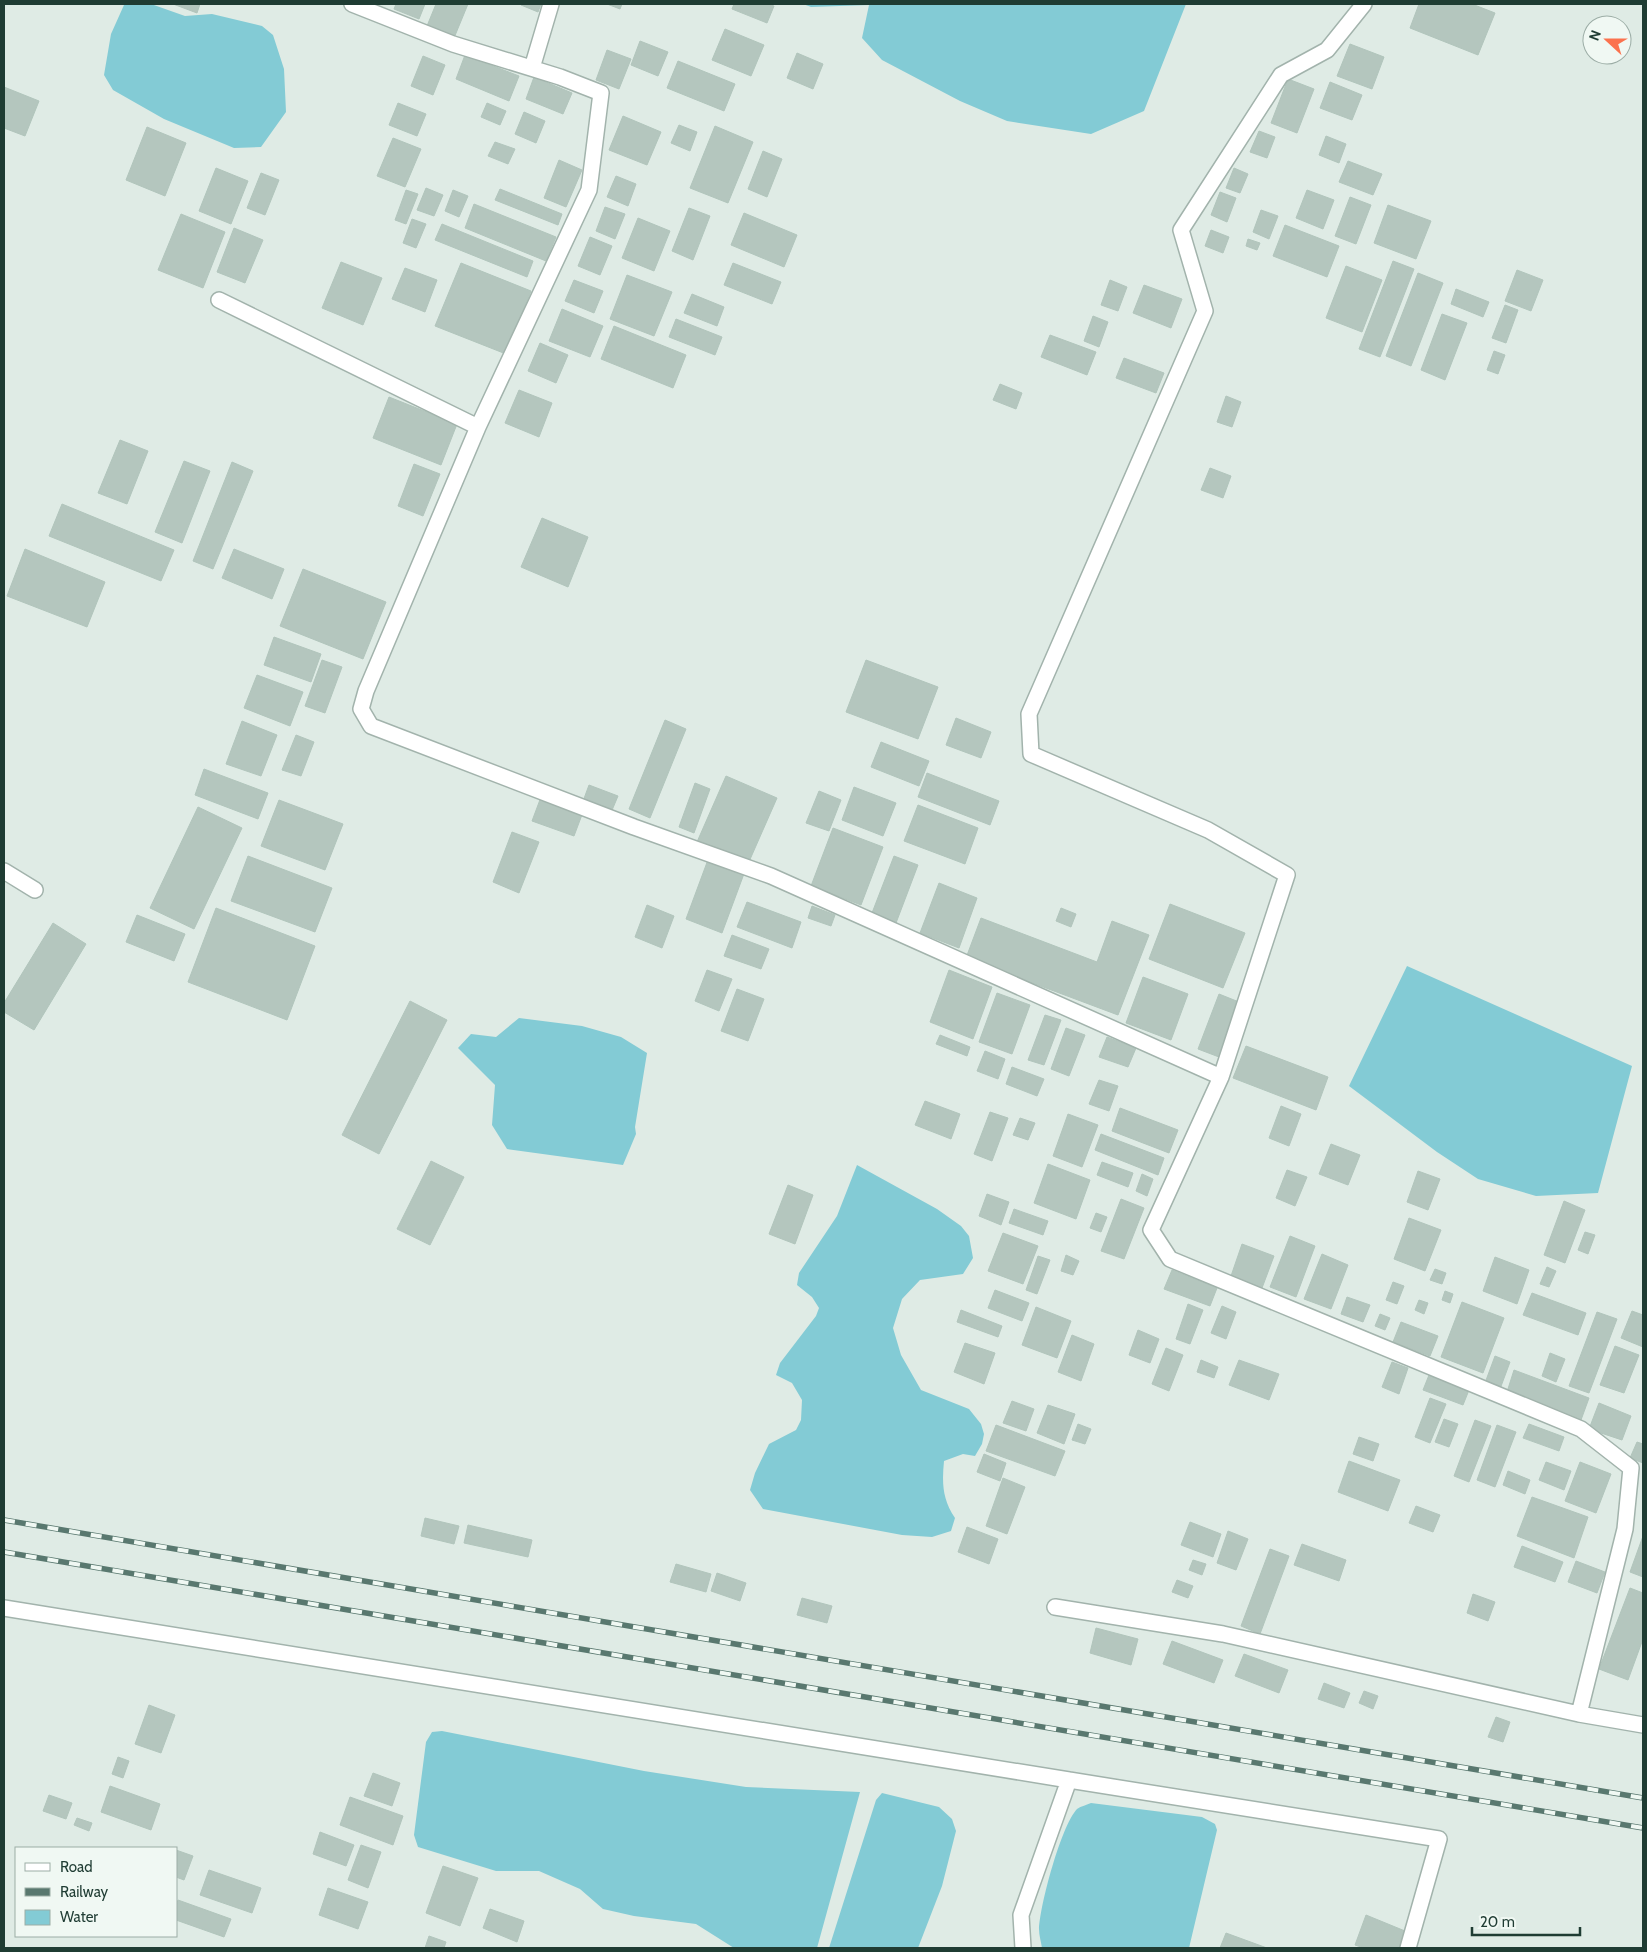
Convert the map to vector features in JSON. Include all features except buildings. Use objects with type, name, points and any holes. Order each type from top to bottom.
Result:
[{"type":"street","points":[[352,4],[453,44],[532,68],[601,93],[589,190],[478,427],[366,691],[362,708],[371,726],[634,827],[770,876],[1220,1077]]},
{"type":"street","points":[[532,68],[551,4]]},
{"type":"street","points":[[1364,4],[1327,50],[1281,75],[1181,230],[1205,311],[1030,714],[1031,754],[1208,830],[1287,875],[1220,1077],[1151,1230],[1170,1259],[1580,1429],[1631,1468],[1626,1529],[1579,1714]]},
{"type":"street","points":[[219,300],[478,427]]},
{"type":"street","points":[[4,871],[35,890]]},
{"type":"street","points":[[1055,1607],[1223,1634],[1579,1714],[1643,1725]]},
{"type":"street","points":[[4,1608],[1439,1839],[1408,1948]]},
{"type":"street","points":[[1023,1948],[1021,1915],[1069,1780]]},
{"type":"water","points":[[151,4],[185,16],[212,14],[262,26],[273,35],[284,69],[286,112],[261,147],[234,148],[164,119],[113,90],[104,75],[111,34],[124,5]]},
{"type":"water","points":[[803,4],[1186,4],[1144,111],[1091,134],[1007,121],[960,101],[882,60],[862,38],[869,5],[811,7]]},
{"type":"water","points":[[1407,966],[1632,1066],[1598,1193],[1536,1196],[1478,1179],[1437,1152],[1349,1086]]},
{"type":"water","points":[[519,1018],[582,1026],[621,1037],[647,1053],[635,1127],[636,1134],[623,1165],[507,1149],[492,1125],[495,1085],[458,1048],[471,1034],[496,1037]]},
{"type":"water","points":[[857,1165],[937,1209],[961,1226],[969,1236],[973,1258],[963,1274],[920,1280],[902,1299],[893,1328],[901,1355],[921,1390],[969,1409],[981,1424],[984,1434],[982,1444],[975,1456],[963,1454],[944,1461],[945,1497],[955,1518],[951,1531],[932,1537],[902,1535],[763,1509],[750,1490],[755,1473],[769,1444],[796,1430],[801,1420],[802,1400],[792,1383],[776,1375],[780,1363],[816,1316],[819,1308],[812,1297],[797,1285],[799,1273],[837,1216]]},
{"type":"water","points":[[442,1731],[644,1771],[746,1787],[860,1792],[817,1948],[734,1948],[696,1924],[634,1916],[603,1909],[580,1889],[539,1871],[496,1871],[418,1847],[414,1835],[426,1742],[432,1732]]},
{"type":"water","points":[[882,1793],[939,1807],[952,1819],[956,1831],[942,1886],[918,1948],[829,1948],[876,1800]]},
{"type":"water","points":[[1091,1803],[1202,1817],[1215,1824],[1217,1830],[1189,1948],[1042,1948],[1039,1931],[1040,1918],[1058,1848],[1064,1832],[1077,1809]]},
{"type":"railway","points":[[4,1520],[1643,1798]]},
{"type":"railway","points":[[4,1552],[1643,1828]]}]
